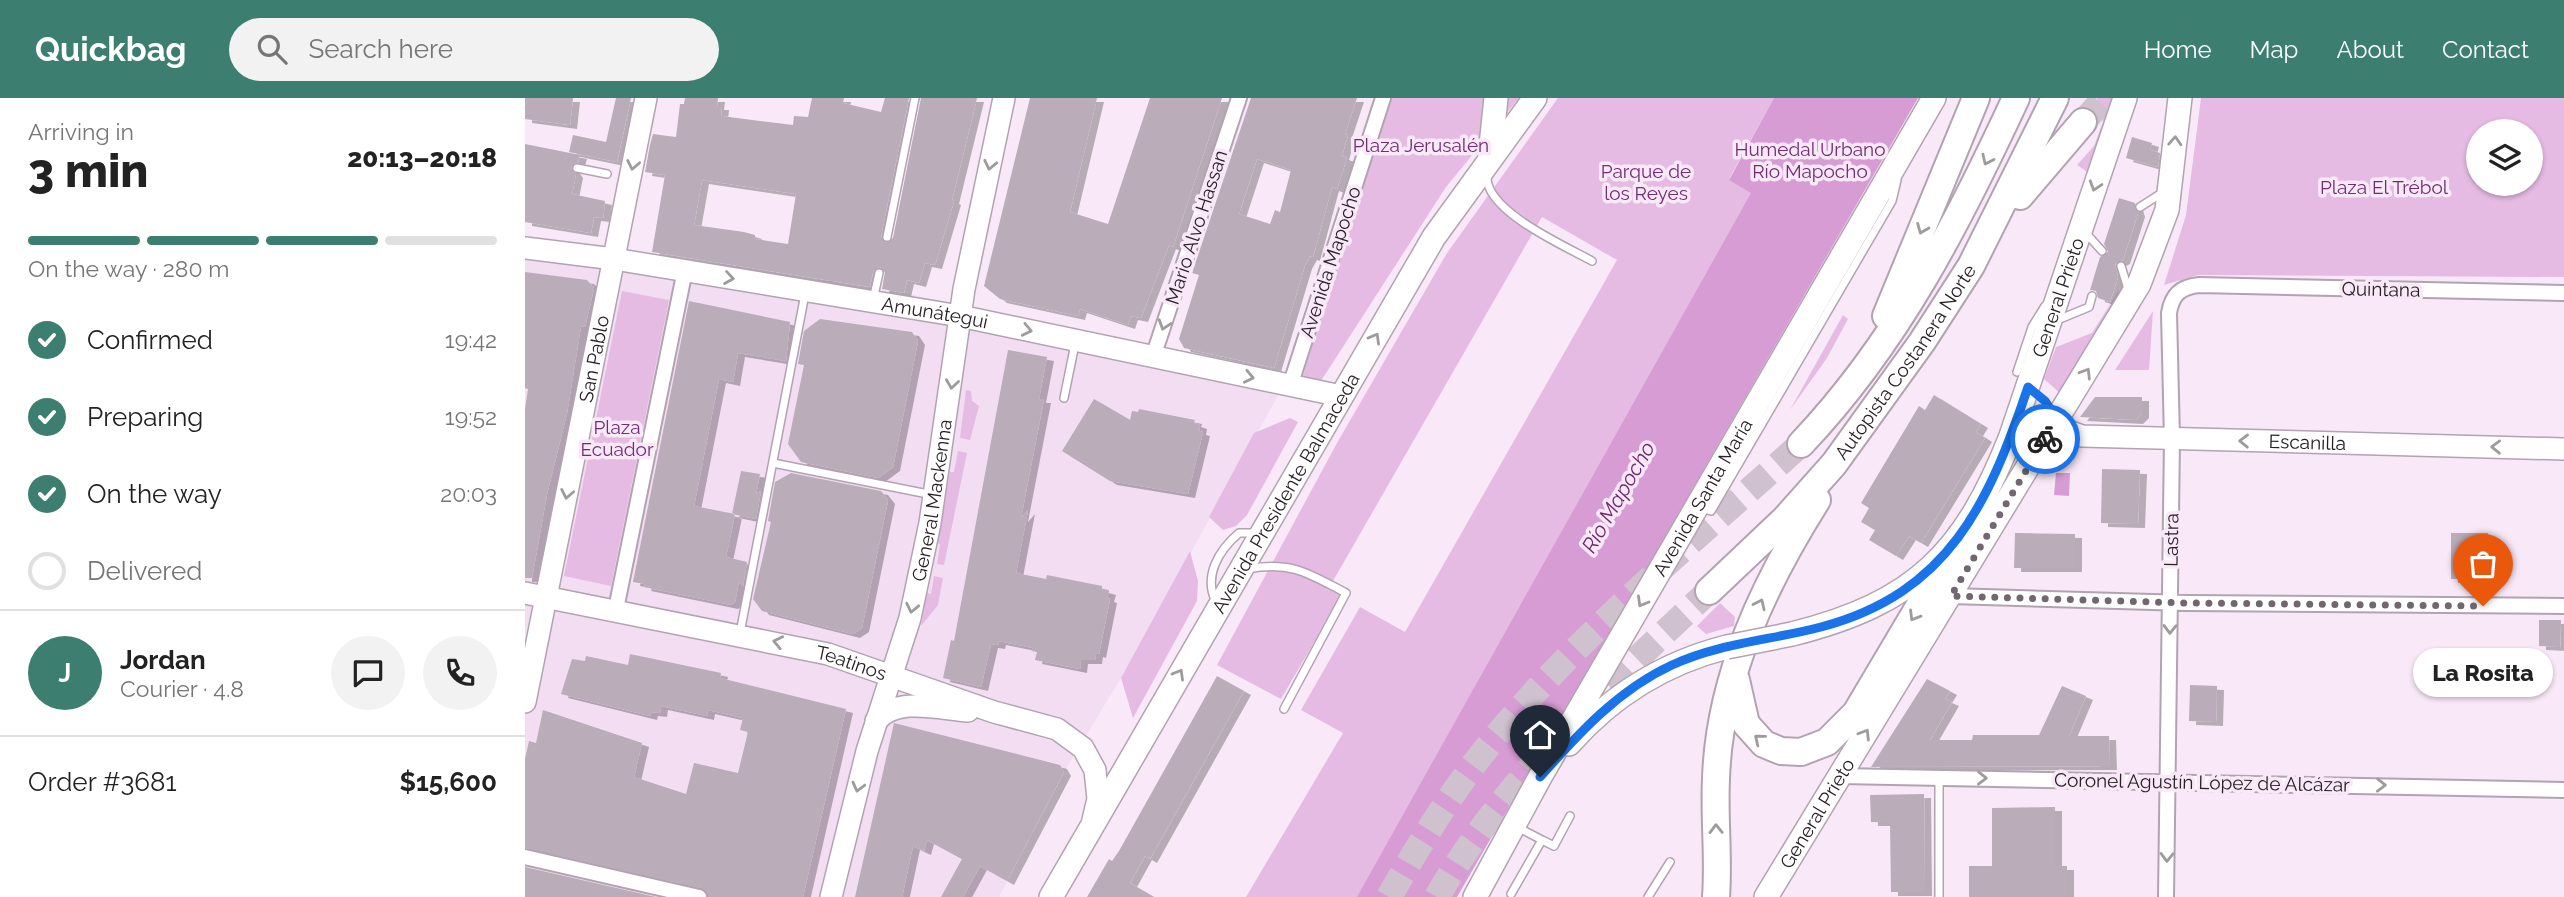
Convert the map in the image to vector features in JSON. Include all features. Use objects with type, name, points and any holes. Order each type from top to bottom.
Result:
[{"type":"highway","points":[[1851,386],[1894,298],[1976,98]]},
{"type":"highway","name":"Autopista Costanera Norte","points":[[1801,444],[1851,386],[1891,332],[1933,265],[2016,98]]},
{"type":"highway","name":"Autopista Costanera Norte","points":[[1709,591],[1785,519],[1864,425],[1941,314],[1980,248],[2055,98]]},
{"type":"highway","points":[[1980,248],[2049,158],[2083,122]]},
{"type":"highway","points":[[1716,897],[1716,769],[1731,657],[1779,566],[1864,425]]},
{"type":"highway","points":[[1731,657],[1740,712],[1757,738],[1772,748],[1790,752],[1821,746],[1856,713],[1961,536]]},
{"type":"main road","name":"San Pablo","points":[[525,702],[646,98]]},
{"type":"main road","name":"General Mackenna","points":[[831,897],[876,721],[910,618],[935,496],[960,316],[1004,98]]},
{"type":"main road","points":[[1488,162],[1496,98]]},
{"type":"main road","name":"Avenida Presidente Balmaceda","points":[[1051,897],[1434,237],[1535,98]]},
{"type":"main road","name":"Avenida Santa María","points":[[1475,897],[1540,777],[1934,98]]},
{"type":"main road","name":"General Prieto","points":[[1540,777],[1574,738],[1635,686],[1685,659],[1731,657],[1792,634],[1847,619],[1884,601],[1932,568],[1961,536],[1993,480],[2020,411],[2017,378],[2049,323],[2125,98]]},
{"type":"main road","name":"General Prieto","points":[[1766,897],[2131,299],[2153,253],[2171,187],[2180,98]]},
{"type":"main road","name":"Amunátegui","points":[[525,248],[614,258],[960,316],[1341,396]]},
{"type":"main road","points":[[2017,378],[2045,401],[2057,420]]},
{"type":"main road","name":"Escanilla","points":[[2057,420],[2066,430],[2077,435],[2564,449]]},
{"type":"main road","name":"Teatinos","points":[[525,593],[616,609],[828,654],[994,712],[1057,729],[1083,748],[1095,770],[1098,784],[1091,828]]},
{"type":"main road","points":[[876,721],[885,712],[899,707],[994,712]]},
{"type":"street","name":"Mario Alvo Hassan","points":[[1153,357],[1239,98]]},
{"type":"street","name":"Avenida Mapocho","points":[[1290,386],[1383,98]]},
{"type":"street","points":[[616,609],[685,270]]},
{"type":"street","name":"Quintana","points":[[2199,285],[2564,293]]},
{"type":"street","name":"Lastra","points":[[2167,897],[2171,306],[2180,290],[2199,285]]},
{"type":"street","points":[[1951,596],[2170,600],[2187,603],[2564,606]]},
{"type":"street","name":"Coronel Agustín López de Alcázar","points":[[1840,776],[2564,790]]},
{"type":"street","points":[[525,857],[643,891],[699,897]]},
{"type":"lane","points":[[887,237],[915,98]]},
{"type":"lane","points":[[1488,162],[1487,185],[1507,211],[1592,261]]},
{"type":"lane","points":[[577,168],[607,174]]},
{"type":"lane","points":[[2140,207],[2171,187]]},
{"type":"lane","points":[[2081,228],[2102,251]]},
{"type":"lane","points":[[2121,266],[2131,299]]},
{"type":"lane","points":[[873,301],[879,273]]},
{"type":"lane","points":[[2017,378],[2032,327],[2045,306],[2061,289]]},
{"type":"lane","points":[[740,634],[806,290]]},
{"type":"lane","points":[[2049,323],[2089,307],[2092,296]]},
{"type":"lane","points":[[1064,398],[1076,340]]},
{"type":"lane","points":[[773,463],[935,496]]},
{"type":"lane","points":[[1218,606],[1211,585],[1219,554],[1239,533],[1261,533]]},
{"type":"lane","points":[[1239,570],[1280,565],[1313,576],[1346,593],[1284,709]]},
{"type":"lane","points":[[1939,778],[1939,897]]},
{"type":"lane","points":[[1514,825],[1554,846],[1570,816]]},
{"type":"lane","points":[[1511,894],[1542,840]]},
{"type":"lane","points":[[1648,897],[1669,862]]},
{"type":"shaded area","points":[[525,240],[735,266],[823,281],[835,280],[835,283],[904,293],[1289,376],[1121,678],[1064,772],[999,897],[525,897]]},
{"type":"green space","name":"Plaza Jerusalén","points":[[1386,98],[1519,98],[1446,187],[1321,381],[1302,379]]},
{"type":"green space","name":"Parque de los Reyes","points":[[1558,98],[1774,98],[1729,179],[1916,98],[1455,897],[1246,897],[1343,733],[1301,710],[1360,607],[1405,632],[1617,260],[1542,217],[1329,588],[1341,596],[1281,699],[1217,665],[1337,443],[1447,253]]},
{"type":"green space","points":[[2097,98],[2113,98],[2089,173],[2077,165],[2094,146],[2103,122]]},
{"type":"green space","name":"Plaza El Trébol","points":[[2201,98],[2564,98],[2564,277],[2198,275],[2164,285],[2186,215]]},
{"type":"green space","points":[[2123,290],[2062,395],[2044,379],[2056,347],[2092,333],[2118,292]]},
{"type":"green space","name":"Plaza Ecuador","points":[[622,291],[669,300],[611,586],[564,576]]},
{"type":"green space","points":[[2153,311],[2149,370],[2115,370]]},
{"type":"green space","points":[[1843,315],[1848,319],[1827,358],[1790,410]]},
{"type":"green space","points":[[966,390],[971,391],[972,401],[979,406],[970,440],[960,438]]},
{"type":"green space","points":[[1290,418],[1298,422],[1247,515],[1236,526],[1223,530],[1209,517],[1254,433]]},
{"type":"green space","points":[[958,451],[967,453],[944,565],[937,564],[940,544],[937,543],[950,472],[954,472]]},
{"type":"green space","points":[[1190,551],[1198,581],[1197,601],[1133,718],[1121,678]]},
{"type":"green space","points":[[934,576],[943,578],[938,605],[921,626],[927,593],[931,594]]},
{"type":"green space","points":[[1720,603],[1735,617],[1734,626],[1706,634],[1697,626]]},
{"type":"water","name":"Humedal Urbano Río Mapocho","points":[[1774,98],[1918,98],[1457,897],[1357,897],[1751,193],[1729,180]]},
{"type":"water","points":[[2056,473],[2070,473],[2069,496],[2054,495]]},
{"type":"building","points":[[525,98],[573,98],[570,125],[525,119]]},
{"type":"building","points":[[616,98],[631,98],[617,162],[569,152],[573,135],[606,142]]},
{"type":"building","points":[[685,98],[718,98],[717,106],[722,106],[721,116],[793,125],[794,116],[808,117],[812,98],[844,98],[843,103],[881,112],[885,98],[909,98],[881,236],[886,243],[893,238],[921,98],[977,98],[952,200],[954,201],[935,265],[925,263],[919,283],[907,280],[904,293],[882,289],[885,272],[880,267],[873,271],[870,287],[652,252],[665,175],[645,172],[650,145],[653,134],[676,137],[680,104],[684,104]],"holes":[[[702,180],[796,194],[788,244],[755,239],[755,235],[744,232],[694,225]]]},
{"type":"building","points":[[1030,98],[1097,98],[1070,212],[1108,224],[1150,98],[1222,98],[1173,247],[1169,245],[1141,318],[1131,316],[1128,325],[1080,309],[1078,316],[1000,299],[984,286]]},
{"type":"building","points":[[1251,98],[1357,98],[1345,134],[1348,135],[1342,156],[1347,158],[1337,189],[1332,187],[1313,257],[1310,256],[1305,265],[1274,368],[1184,348],[1179,339],[1199,275],[1192,273]],"holes":[[[1257,159],[1291,170],[1280,212],[1275,210],[1270,224],[1239,214]]]},
{"type":"building","points":[[2132,137],[2152,143],[2150,150],[2160,153],[2158,167],[2126,158]]},
{"type":"building","points":[[525,144],[580,155],[578,162],[571,167],[576,174],[572,194],[605,201],[603,218],[594,217],[591,233],[525,222]]},
{"type":"building","points":[[2119,198],[2135,203],[2138,213],[2123,260],[2115,264],[2118,277],[2110,302],[2098,298],[2096,291],[2090,290],[2100,257],[2108,252],[2104,244]]},
{"type":"building","points":[[525,272],[587,280],[594,288],[585,327],[581,326],[567,413],[547,494],[532,578],[525,578],[525,409],[528,389],[525,388]]},
{"type":"building","points":[[689,301],[790,322],[786,361],[738,353],[733,382],[719,379],[694,506],[735,514],[726,557],[747,562],[743,586],[739,581],[735,602],[731,605],[644,587],[645,584],[633,582]]},
{"type":"building","points":[[820,319],[912,332],[918,341],[893,467],[878,478],[801,462],[788,444],[804,365],[798,364],[804,331]]},
{"type":"building","points":[[1008,350],[1047,357],[1039,399],[1044,399],[1021,518],[1028,510],[1016,573],[1046,579],[1047,575],[1102,586],[1102,589],[1109,591],[1107,598],[1110,599],[1099,654],[1096,653],[1095,660],[1081,660],[1080,669],[1035,660],[1037,652],[1032,651],[1033,648],[999,641],[998,645],[991,644],[981,687],[943,678],[951,640],[954,641]]},
{"type":"building","points":[[1934,395],[1981,424],[1976,432],[1985,438],[1921,543],[1909,536],[1896,556],[1869,540],[1875,530],[1861,522],[1869,508],[1861,503],[1919,406],[1925,410]]},
{"type":"building","points":[[2095,397],[2142,397],[2142,414],[2136,420],[2080,417]]},
{"type":"building","points":[[1094,399],[1130,420],[1132,411],[1138,412],[1139,409],[1195,420],[1194,423],[1200,425],[1199,431],[1203,432],[1188,494],[1110,481],[1062,451]]},
{"type":"building","points":[[2102,469],[2140,470],[2138,524],[2101,523]]},
{"type":"building","points":[[741,471],[760,474],[756,494],[761,491],[756,519],[732,514]]},
{"type":"building","points":[[791,473],[881,491],[888,500],[862,628],[853,634],[762,611],[753,599],[771,522],[768,521],[775,482]]},
{"type":"building","points":[[2015,533],[2075,534],[2075,568],[2014,568]]},
{"type":"building","points":[[2451,533],[2488,533],[2488,579],[2451,579]]},
{"type":"building","points":[[2539,620],[2561,620],[2560,647],[2539,646]]},
{"type":"building","points":[[630,654],[721,673],[720,678],[846,709],[803,897],[708,897],[701,888],[525,848],[525,759],[529,741],[536,743],[543,710],[642,743],[634,777],[686,794],[694,763],[738,773],[748,732],[740,730],[743,718],[708,710],[707,716],[661,706],[660,713],[651,712],[650,716],[561,694],[572,659],[585,661],[586,656],[628,665]]},
{"type":"building","points":[[1217,676],[1244,691],[1150,859],[1145,856],[1130,883],[1154,897],[1087,897],[1109,859],[1112,861],[1119,851]]},
{"type":"building","points":[[1927,679],[1950,691],[1945,699],[1952,702],[1930,740],[1972,740],[1973,735],[2039,735],[2062,686],[2086,696],[2069,736],[2109,736],[2110,766],[1871,767]]},
{"type":"building","points":[[2190,685],[2217,686],[2216,722],[2189,721]]},
{"type":"building","points":[[894,723],[1060,765],[1064,772],[1007,881],[980,866],[963,897],[941,897],[962,859],[927,840],[924,851],[913,846],[902,897],[855,897]]},
{"type":"building","points":[[1924,794],[1925,892],[1891,892],[1890,822],[1871,822],[1870,795]]},
{"type":"building","points":[[2055,807],[2055,866],[2067,866],[2067,897],[1969,897],[1969,866],[1992,866],[1992,808]]},
{"type":"building","points":[[525,867],[656,897],[525,897]]},
{"type":"tunnel","points":[[2083,122],[2105,98]]},
{"type":"tunnel","points":[[1389,897],[1453,793],[1498,734],[1533,695],[1606,620],[1801,444]]},
{"type":"tunnel","points":[[1437,897],[1494,812],[1527,772],[1597,697],[1709,591]]},
{"type":"way so far","points":[[2045,439],[1951,596],[2170,600],[2187,603],[2483,606]]},
{"type":"place","name":"La Rosita","points":[[2483,606]]},
{"type":"route","points":[[1540,777],[1574,738],[1602,712],[1652,675],[1699,654],[1847,619],[1901,591],[1932,568],[1961,536],[1980,505],[2003,458],[2028,387],[2045,401],[2057,420],[2045,439]]},
{"type":"water label","name":"Río Mapocho","points":[[1618,497]]}]
